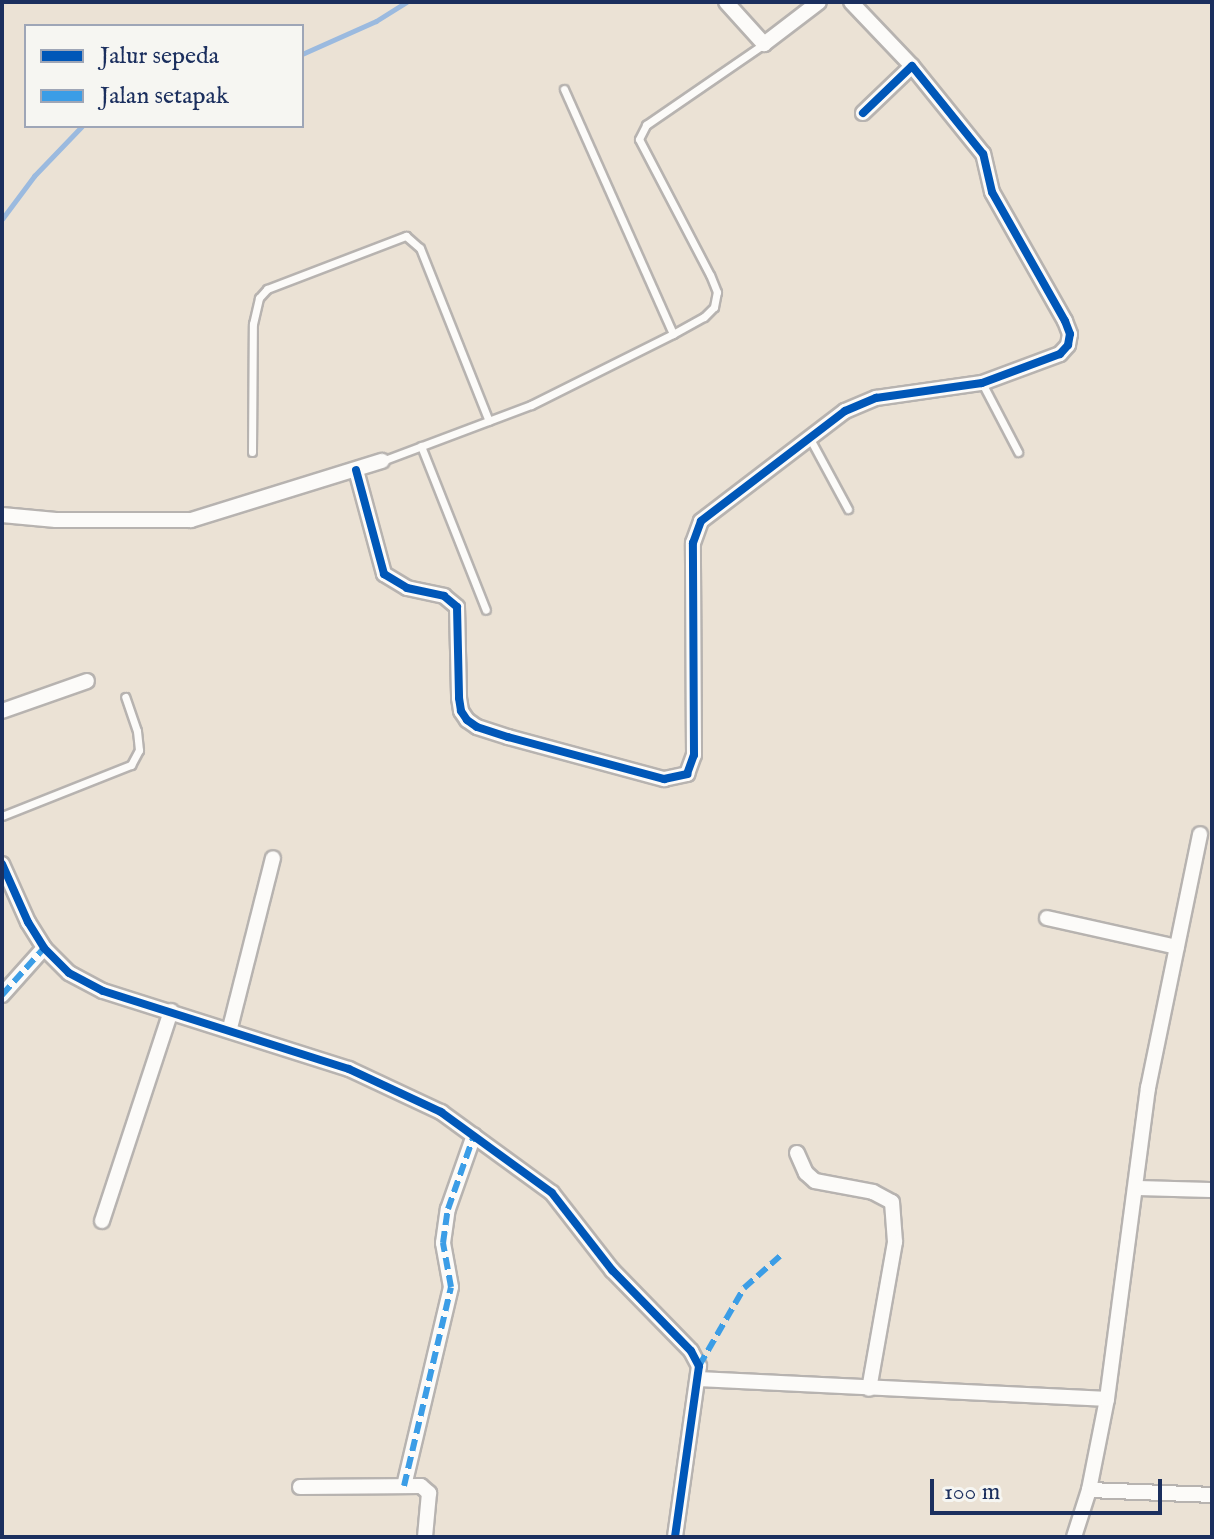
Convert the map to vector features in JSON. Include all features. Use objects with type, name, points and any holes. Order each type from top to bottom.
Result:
[{"type":"street","points":[[726,2],[764,44],[819,2]]},
{"type":"street","points":[[356,470],[384,574],[392,582],[407,588],[444,596],[457,607],[459,698],[461,711],[467,720],[477,727],[508,737],[664,779],[687,774],[694,755],[694,532],[701,521],[845,411],[876,398],[982,383],[1060,354],[1068,345],[1070,334],[992,192],[983,154],[912,66],[851,2]]},
{"type":"street","points":[[863,113],[912,66]]},
{"type":"street","points":[[2,515],[56,520],[191,520],[382,461]]},
{"type":"street","points":[[2,711],[87,681]]},
{"type":"street","points":[[1074,1537],[1089,1490],[1107,1399],[1148,1088],[1200,834]]},
{"type":"street","points":[[230,1028],[273,858]]},
{"type":"street","points":[[2,864],[44,948],[69,973],[103,991],[230,1028],[349,1069],[441,1112],[535,1179],[564,1206],[612,1270],[691,1351],[699,1366],[700,1379],[675,1537]]},
{"type":"street","points":[[1047,918],[1177,947]]},
{"type":"street","points":[[2,995],[44,948]]},
{"type":"street","points":[[102,1221],[171,1011]]},
{"type":"street","points":[[404,1486],[451,1287],[443,1243],[448,1209],[474,1135]]},
{"type":"street","points":[[797,1153],[806,1173],[815,1181],[873,1192],[892,1202],[895,1242],[869,1389]]},
{"type":"street","points":[[1136,1188],[1212,1190]]},
{"type":"street","points":[[700,1379],[1107,1399]]},
{"type":"street","points":[[300,1487],[421,1486],[429,1493],[425,1537]]},
{"type":"street","points":[[1089,1490],[1212,1495]]},
{"type":"lane","points":[[382,461],[531,405],[673,334],[704,317],[714,307],[717,292],[639,139],[641,131],[764,44]]},
{"type":"lane","points":[[564,89],[673,334]]},
{"type":"lane","points":[[252,452],[253,324],[259,298],[267,289],[406,236],[420,248],[489,421]]},
{"type":"lane","points":[[982,383],[1018,452]]},
{"type":"lane","points":[[809,437],[848,509]]},
{"type":"lane","points":[[421,446],[486,610]]},
{"type":"lane","points":[[2,816],[131,765],[139,750],[137,731],[125,697]]},
{"type":"waterway","points":[[304,53],[376,21],[406,2]]},
{"type":"waterway","points":[[2,219],[34,176],[80,128]]},
{"type":"marked path","points":[[2,995],[44,948]]},
{"type":"marked path","points":[[404,1486],[451,1287],[443,1243],[448,1209],[474,1135]]},
{"type":"marked path","points":[[699,1366],[744,1288],[780,1256]]},
{"type":"cycle path","points":[[356,470],[384,574],[407,588],[444,596],[457,607],[459,698],[461,711],[467,720],[477,727],[508,737],[664,779],[687,774],[694,755],[693,543],[701,521],[845,411],[876,398],[982,383],[1060,354],[1068,345],[1070,334],[1065,321],[992,192],[983,154],[912,66],[863,113]]},
{"type":"cycle path","points":[[2,864],[28,922],[44,948],[69,973],[103,991],[349,1069],[441,1112],[552,1193],[612,1270],[691,1351],[699,1366],[675,1537]]}]
